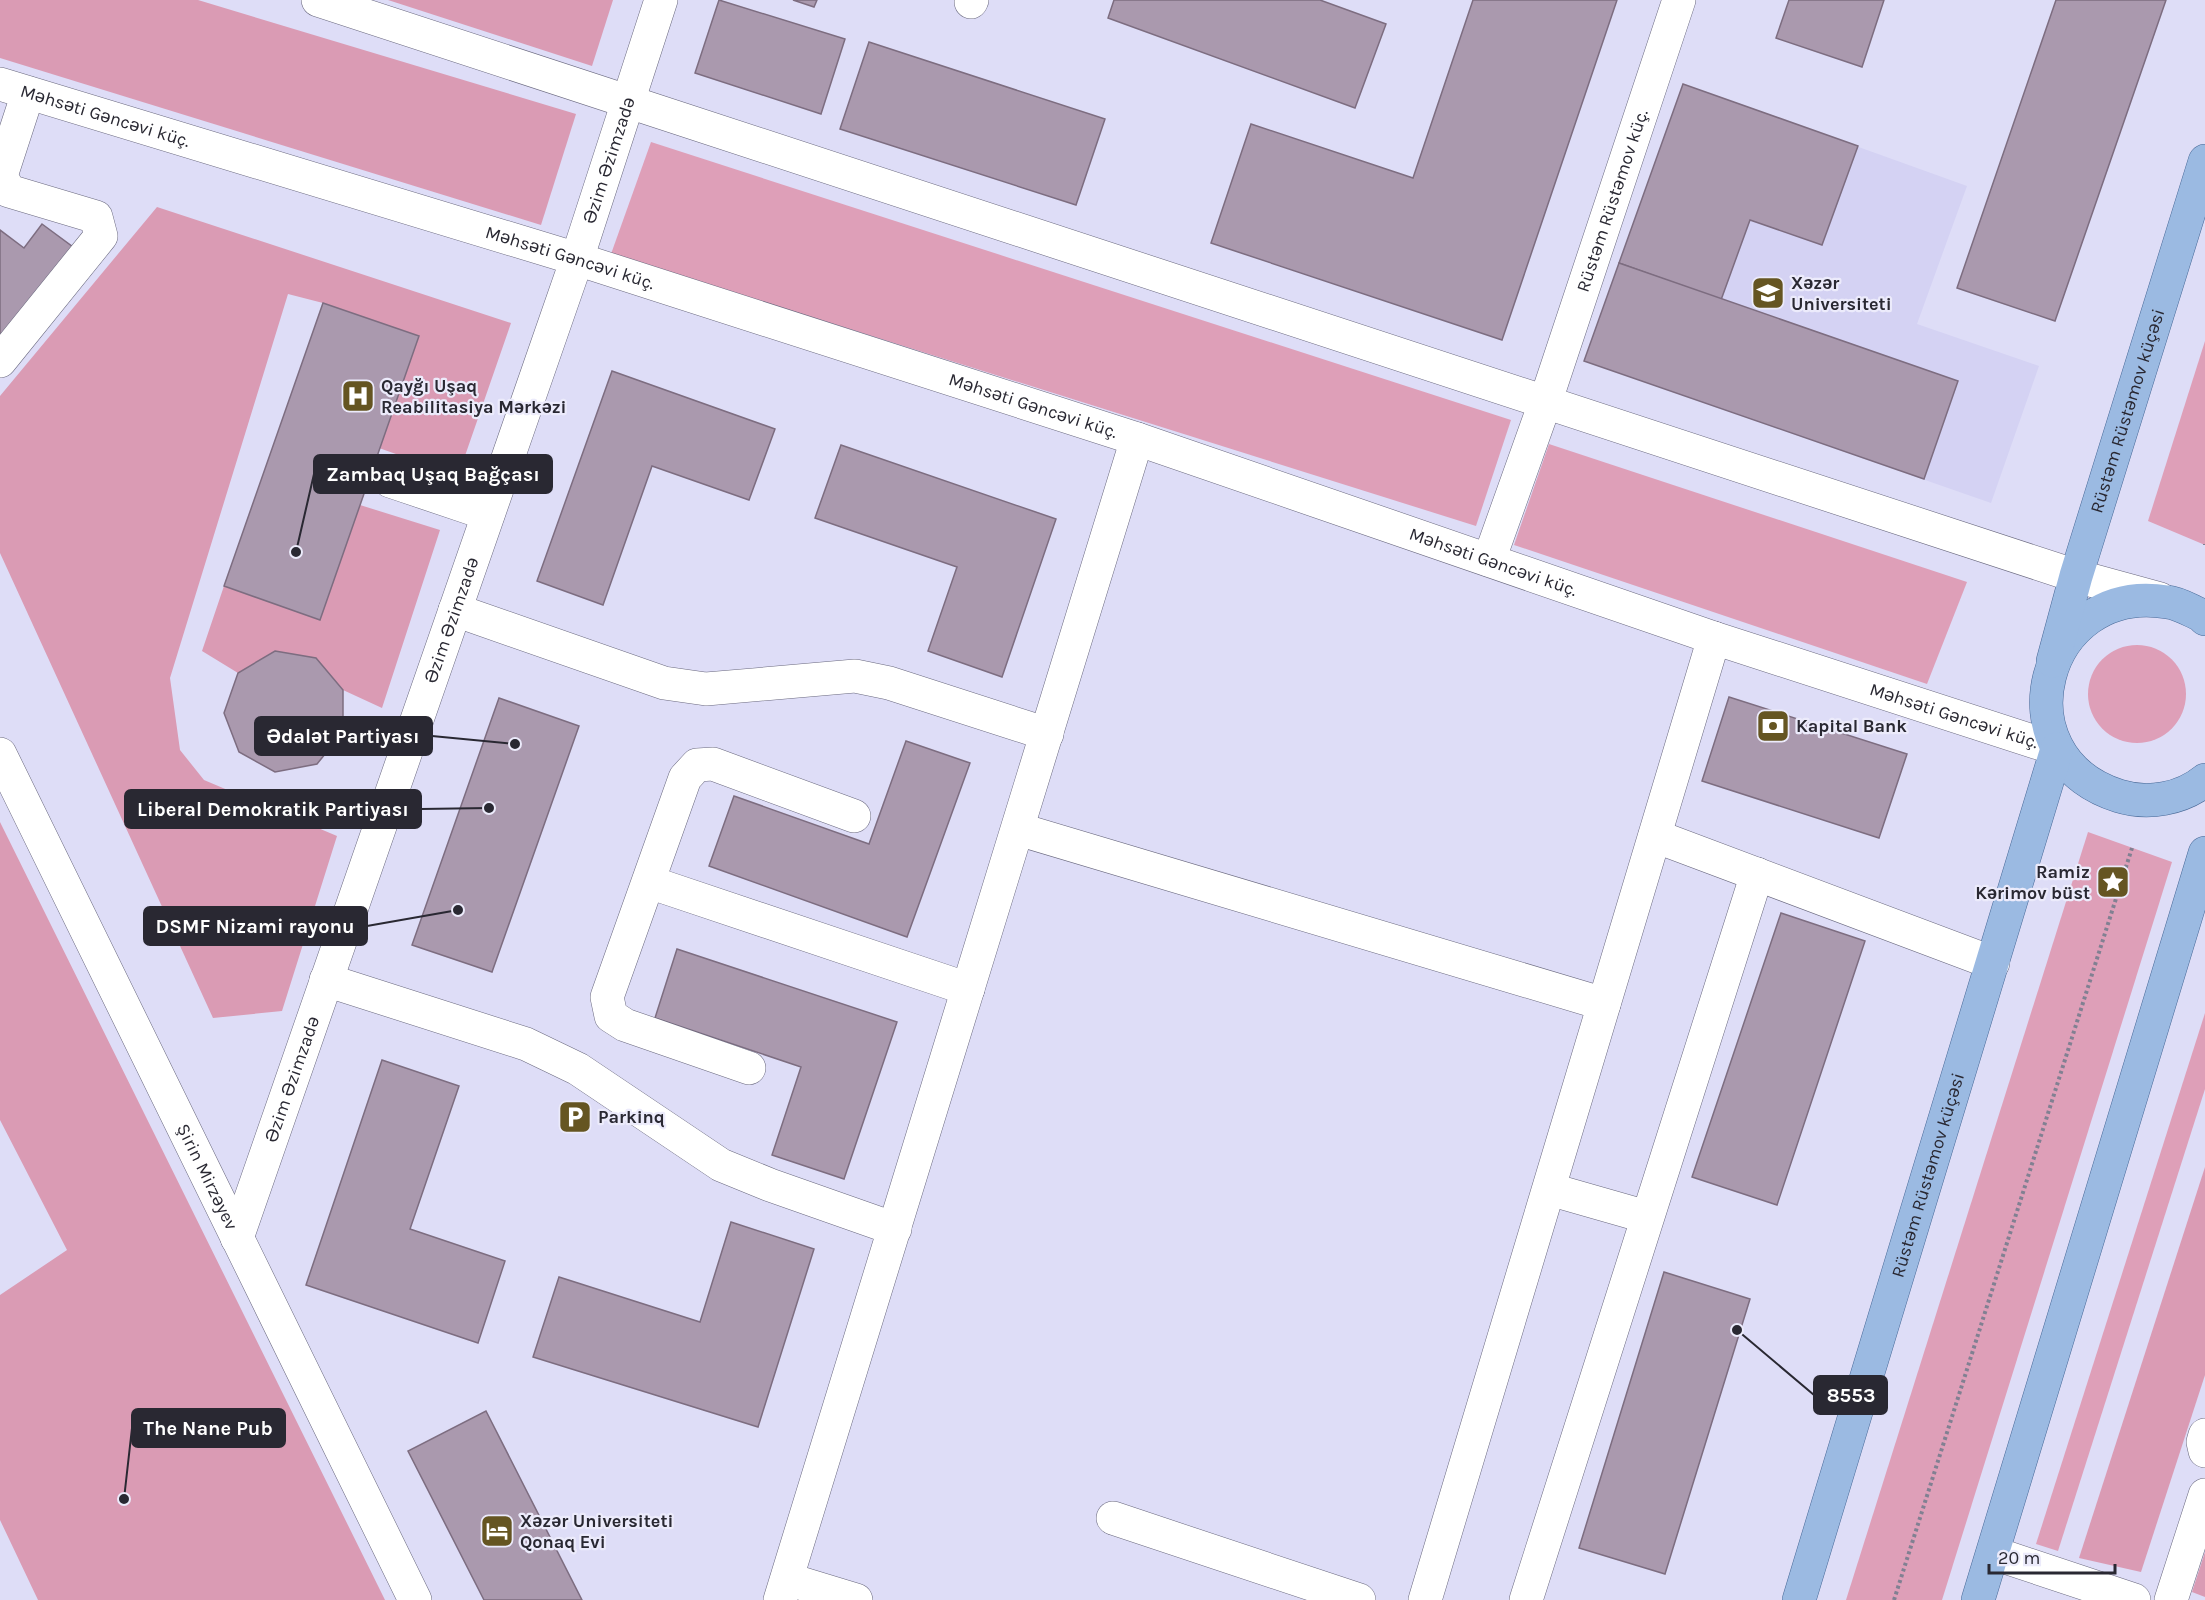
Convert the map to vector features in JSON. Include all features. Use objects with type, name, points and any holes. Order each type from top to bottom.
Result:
[{"type":"main road","name":"Rüstəm Rüstəmov küçəsi","points":[[2205,161],[2076,576],[2046,690],[2048,720],[2058,749],[2076,773],[2102,791],[2130,800],[2161,800],[2194,789],[2205,780]]},
{"type":"main road","points":[[2054,660],[2073,631],[2101,611],[2134,600],[2169,602],[2201,615],[2205,619]]},
{"type":"main road","name":"Rüstəm Rüstəmov küçəsi","points":[[1799,1600],[2058,749]]},
{"type":"main road","points":[[1978,1600],[2205,852]]},
{"type":"street","points":[[318,0],[2076,576],[2169,602]]},
{"type":"street","name":"Əzim Əzimzadə","points":[[237,1238],[577,259],[661,0]]},
{"type":"street","name":"Rüstəm Rüstəmov küç.","points":[[1490,560],[1545,403],[1679,0]]},
{"type":"street","points":[[0,361],[101,236],[96,217],[9,191],[1,176],[14,88]]},
{"type":"street","name":"Məhsəti Gəncəvi küç.","points":[[14,88],[577,259],[1137,440],[1714,638],[2058,749]]},
{"type":"street","points":[[856,1600],[783,1590],[1137,440]]},
{"type":"street","points":[[390,481],[488,514]]},
{"type":"street","points":[[455,610],[664,683],[705,689],[855,676],[889,683],[1047,734]]},
{"type":"street","points":[[1425,1600],[1714,638]]},
{"type":"street","name":"Şirin Mirzəyev","points":[[0,754],[415,1600]]},
{"type":"street","points":[[749,1068],[625,1025],[610,1016],[607,997],[684,778],[697,765],[713,764],[854,816]]},
{"type":"street","points":[[1018,829],[1604,1004]]},
{"type":"street","points":[[1655,836],[1993,963]]},
{"type":"street","points":[[1526,1600],[1757,874]]},
{"type":"street","points":[[649,882],[969,989]]},
{"type":"street","points":[[326,980],[526,1044],[578,1069],[721,1165],[770,1185],[895,1229]]},
{"type":"street","points":[[1549,1189],[1647,1217]]},
{"type":"street","points":[[2205,1435],[2203,1442],[2205,1450]]},
{"type":"street","points":[[2171,1600],[2205,1495]]},
{"type":"street","points":[[1113,1518],[1359,1600]]},
{"type":"street","points":[[1993,1553],[2134,1600]]},
{"type":"path","points":[[1894,1600],[2132,848]]},
{"type":"shaded area","points":[[0,0],[198,0],[576,114],[541,225],[0,58]]},
{"type":"shaded area","points":[[388,0],[613,0],[592,66]]},
{"type":"shaded area","name":"Xəzər Universiteti","points":[[1683,84],[1967,186],[1917,324],[2039,366],[1991,503],[1584,361]]},
{"type":"shaded area","points":[[651,142],[1511,420],[1476,526],[611,254]]},
{"type":"shaded area","points":[[157,207],[511,323],[458,476],[379,448],[419,336],[323,303],[288,294],[170,678],[180,750],[204,780],[337,836],[282,1011],[213,1018],[0,553],[0,396]]},
{"type":"shaded area","points":[[2205,341],[2205,545],[2148,521]]},
{"type":"shaded area","points":[[1549,444],[1967,582],[1927,684],[1514,545]]},
{"type":"shaded area","points":[[360,505],[440,530],[382,708],[343,690],[315,658],[275,651],[238,673],[202,651],[224,586],[320,619]]},
{"type":"shaded area","points":[[2137,645],[2156,649],[2172,659],[2182,675],[2186,694],[2182,713],[2172,729],[2156,739],[2137,743],[2118,739],[2102,729],[2092,713],[2088,694],[2092,675],[2102,659],[2118,649]]},
{"type":"shaded area","points":[[0,822],[385,1600],[38,1600],[0,1520],[0,1295],[67,1250],[0,1120]]},
{"type":"shaded area","points":[[2088,832],[2172,862],[1942,1600],[1846,1600]]},
{"type":"shaded area","points":[[2205,1013],[2205,1089],[2058,1551],[2036,1544]]},
{"type":"shaded area","points":[[2205,1167],[2205,1375],[2141,1572],[2079,1558]]},
{"type":"shaded area","points":[[2205,1552],[2205,1597],[2192,1592]]},
{"type":"building","points":[[719,0],[845,39],[821,114],[695,73]]},
{"type":"building","points":[[793,0],[817,0],[814,7]]},
{"type":"building","points":[[1114,0],[1320,0],[1386,24],[1355,108],[1108,18]]},
{"type":"building","points":[[1473,0],[1617,0],[1502,340],[1211,243],[1251,124],[1413,178]]},
{"type":"building","points":[[1789,0],[1884,0],[1862,67],[1776,38]]},
{"type":"building","points":[[2056,0],[2166,0],[2055,321],[1957,288]]},
{"type":"building","points":[[869,42],[1105,119],[1076,205],[840,129]]},
{"type":"building","points":[[1683,84],[1858,146],[1822,245],[1750,220],[1721,300],[1619,263]]},
{"type":"building","points":[[42,224],[73,247],[0,342],[0,230],[24,248]]},
{"type":"building","points":[[1619,263],[1958,381],[1924,479],[1584,361]]},
{"type":"building","points":[[323,303],[419,336],[320,620],[224,586]]},
{"type":"building","points":[[612,371],[775,429],[749,500],[652,466],[603,605],[537,581]]},
{"type":"building","points":[[841,445],[1056,519],[1002,677],[928,651],[957,567],[815,518]]},
{"type":"building","points":[[275,651],[316,658],[343,690],[343,732],[317,764],[275,772],[239,752],[224,713],[238,673]]},
{"type":"building","points":[[1729,697],[1907,754],[1879,838],[1702,781]]},
{"type":"building","points":[[499,698],[579,726],[492,972],[412,945]]},
{"type":"building","points":[[906,741],[970,763],[907,937],[709,866],[734,796],[869,844]]},
{"type":"building","points":[[1781,913],[1865,941],[1777,1205],[1692,1177]]},
{"type":"building","points":[[677,949],[897,1022],[844,1179],[772,1155],[801,1067],[655,1018]]},
{"type":"building","points":[[382,1060],[459,1086],[410,1229],[505,1261],[478,1343],[306,1285]]},
{"type":"building","points":[[731,1222],[814,1249],[758,1427],[533,1357],[559,1277],[700,1322]]},
{"type":"building","points":[[1664,1272],[1750,1299],[1665,1574],[1579,1548]]},
{"type":"building","points":[[486,1411],[582,1600],[484,1600],[408,1451]]},
{"type":"place","name":"Xəzər Universiteti","points":[[1768,293]]},
{"type":"place","name":"Qayğı Uşaq Reabilitasiya Mərkəzi","points":[[358,396]]},
{"type":"place","name":"Zambaq Uşaq Bağçası","points":[[296,552]]},
{"type":"place","name":"Kapital Bank","points":[[1773,726]]},
{"type":"place","name":"Ədalət Partiyası","points":[[515,744]]},
{"type":"place","name":"Liberal Demokratik Partiyası","points":[[489,808]]},
{"type":"place","name":"Ramiz Kərimov büst","points":[[2113,882]]},
{"type":"place","name":"DSMF Nizami rayonu","points":[[458,910]]},
{"type":"place","name":"Parkinq","points":[[575,1117]]},
{"type":"place","name":"8553","points":[[1737,1330]]},
{"type":"place","name":"The Nane Pub","points":[[124,1499]]},
{"type":"place","name":"Xəzər Universiteti Qonaq Evi","points":[[497,1531]]}]
